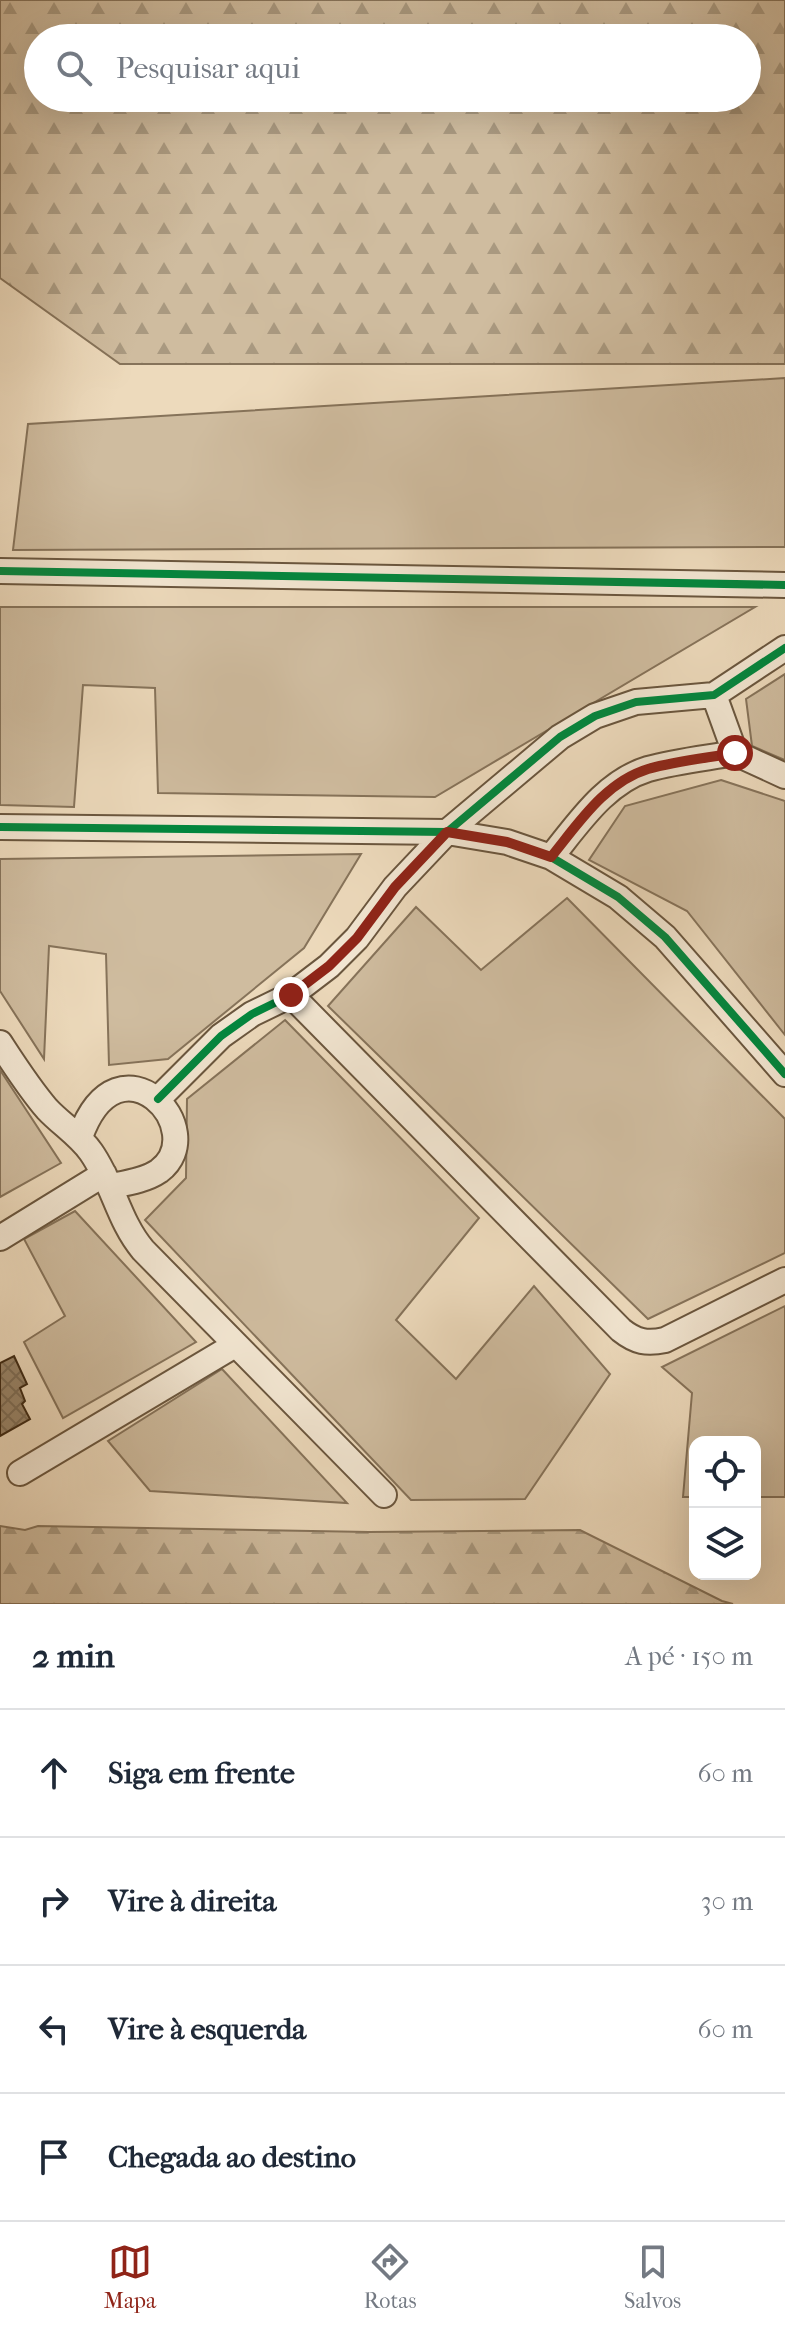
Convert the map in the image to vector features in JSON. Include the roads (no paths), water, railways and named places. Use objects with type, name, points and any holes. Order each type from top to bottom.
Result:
[{"type":"street","points":[[0,571],[785,585]]},
{"type":"street","points":[[158,1099],[221,1036],[252,1014],[291,995],[329,966],[357,938],[395,887],[447,832],[560,737],[595,716],[636,702],[714,695],[785,648]]},
{"type":"street","points":[[714,695],[735,753]]},
{"type":"street","points":[[551,857],[604,795],[647,770],[735,753],[785,776]]},
{"type":"street","points":[[0,827],[447,832],[507,842],[551,857],[618,897],[665,937],[785,1074]]},
{"type":"street","points":[[291,995],[634,1340],[650,1343],[665,1340],[785,1280]]},
{"type":"street","points":[[0,1043],[49,1111],[80,1137],[108,1180],[130,1234],[384,1495]]},
{"type":"street","points":[[0,1238],[108,1180],[139,1180],[159,1171],[171,1157],[174,1143],[172,1118],[158,1099],[139,1090],[118,1090],[100,1100],[87,1116],[80,1137]]},
{"type":"street","points":[[20,1473],[235,1345]]}]
